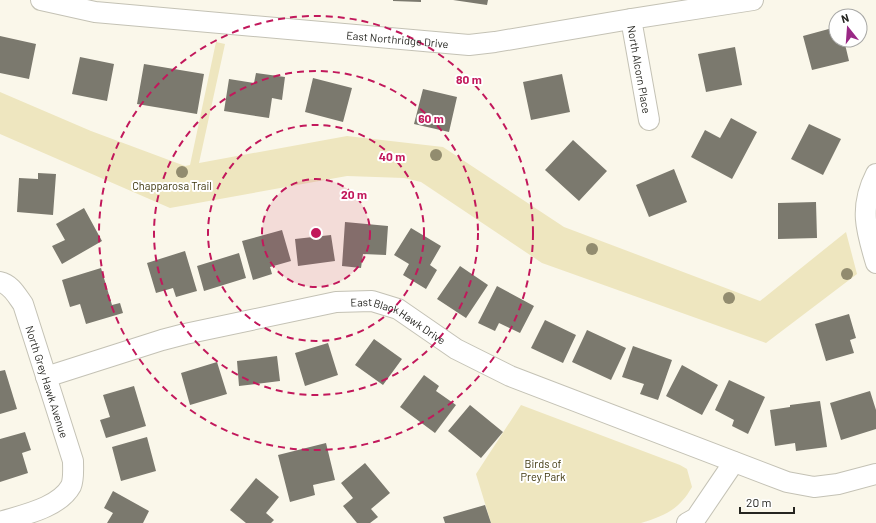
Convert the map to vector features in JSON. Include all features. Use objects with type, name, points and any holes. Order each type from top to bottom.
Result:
[{"type":"street","name":"East Northridge Drive","points":[[42,0],[95,12],[470,44],[495,42],[753,0]]},
{"type":"street","name":"North Alcorn Place","points":[[631,19],[649,120]]},
{"type":"street","points":[[876,174],[867,196],[866,223],[876,263]]},
{"type":"street","name":"North Grey Hawk Avenue","points":[[0,522],[45,508],[60,498],[71,486],[73,475],[73,461],[22,304],[16,293],[2,283]]},
{"type":"street","name":"East Black Hawk Drive","points":[[46,377],[185,334],[336,302],[372,301],[398,309],[456,349],[510,376],[788,482],[814,487],[838,484],[876,474]]},
{"type":"street","points":[[687,523],[696,518],[734,462]]},
{"type":"green space","name":"Chapparosa Trail","points":[[216,42],[225,44],[199,163],[347,136],[443,147],[564,227],[760,301],[846,232],[857,274],[766,343],[542,263],[421,182],[404,178],[347,176],[170,208],[0,134],[0,92],[91,131],[185,166],[190,165]]},
{"type":"green space","name":"Birds of Prey Park","points":[[521,405],[680,465],[687,469],[692,487],[676,507],[664,515],[641,523],[491,523],[476,474]]},
{"type":"building","points":[[421,0],[421,2],[393,1]]},
{"type":"building","points":[[453,0],[488,0],[487,5]]},
{"type":"building","points":[[828,29],[828,48],[846,48],[849,61],[812,70],[803,36]]},
{"type":"building","points":[[0,36],[36,44],[29,79],[0,73]]},
{"type":"building","points":[[735,47],[742,85],[706,92],[698,54]]},
{"type":"building","points":[[80,57],[114,64],[107,101],[72,94]]},
{"type":"building","points":[[144,64],[204,74],[197,114],[137,104]]},
{"type":"building","points":[[256,73],[285,77],[282,100],[272,98],[269,118],[224,111],[229,79],[254,83]]},
{"type":"building","points":[[562,74],[570,112],[531,120],[523,82]]},
{"type":"building","points":[[313,78],[352,88],[343,122],[305,112]]},
{"type":"building","points":[[423,89],[457,97],[449,132],[414,124]]},
{"type":"building","points":[[731,118],[757,132],[732,179],[691,157],[705,130],[720,138]]},
{"type":"building","points":[[809,124],[841,139],[823,175],[791,159]]},
{"type":"building","points":[[573,140],[607,171],[579,201],[545,170]]},
{"type":"building","points":[[674,169],[687,202],[649,217],[636,185]]},
{"type":"building","points":[[38,173],[56,174],[53,215],[17,212],[19,178],[38,179]]},
{"type":"building","points":[[816,202],[817,238],[778,239],[778,203]]},
{"type":"building","points":[[84,208],[102,241],[62,264],[52,246],[65,240],[56,224]]},
{"type":"building","points":[[345,222],[388,226],[386,255],[363,254],[361,268],[342,266]]},
{"type":"building","points":[[411,228],[441,246],[430,265],[437,270],[426,289],[403,275],[409,264],[394,255]]},
{"type":"building","points":[[282,230],[291,261],[270,267],[272,274],[253,280],[242,241]]},
{"type":"building","points":[[331,235],[335,261],[298,266],[295,239]]},
{"type":"building","points":[[185,251],[197,291],[176,297],[173,288],[156,293],[147,263]]},
{"type":"building","points":[[239,253],[246,278],[204,291],[197,266]]},
{"type":"building","points":[[460,266],[488,285],[466,318],[437,299]]},
{"type":"building","points":[[101,268],[112,305],[120,303],[123,313],[86,324],[80,304],[70,307],[62,280]]},
{"type":"building","points":[[497,286],[534,306],[520,333],[499,323],[495,331],[478,323]]},
{"type":"building","points":[[849,314],[856,338],[850,340],[854,353],[826,361],[815,324]]},
{"type":"building","points":[[545,320],[576,335],[563,363],[531,348]]},
{"type":"building","points":[[587,330],[626,348],[611,380],[572,362]]},
{"type":"building","points":[[374,339],[402,359],[383,385],[355,365]]},
{"type":"building","points":[[328,343],[338,375],[305,386],[295,353]]},
{"type":"building","points":[[633,346],[672,360],[658,400],[640,394],[644,384],[622,377]]},
{"type":"building","points":[[277,356],[280,381],[239,386],[237,361]]},
{"type":"building","points":[[217,362],[227,394],[190,405],[181,373]]},
{"type":"building","points":[[682,365],[718,385],[702,415],[666,396]]},
{"type":"building","points":[[5,370],[17,409],[0,414],[0,371]]},
{"type":"building","points":[[424,375],[439,386],[436,391],[456,405],[435,433],[400,407]]},
{"type":"building","points":[[729,380],[765,397],[748,434],[732,426],[734,420],[715,410]]},
{"type":"building","points":[[134,386],[146,426],[106,438],[100,420],[110,417],[103,395]]},
{"type":"building","points":[[870,391],[876,410],[876,429],[841,440],[830,403]]},
{"type":"building","points":[[820,401],[827,447],[796,451],[795,443],[775,446],[770,410],[790,407],[790,405]]},
{"type":"building","points":[[470,405],[503,432],[481,458],[448,431]]},
{"type":"building","points":[[25,432],[31,450],[22,453],[28,473],[0,482],[0,439]]},
{"type":"building","points":[[147,437],[156,471],[121,481],[112,447]]},
{"type":"building","points":[[326,443],[335,480],[313,485],[315,495],[290,502],[278,455]]},
{"type":"building","points":[[365,463],[390,493],[371,509],[378,517],[370,523],[357,523],[343,506],[353,498],[341,483]]},
{"type":"building","points":[[256,478],[279,497],[266,513],[274,520],[271,523],[246,523],[230,510]]},
{"type":"building","points":[[113,491],[149,511],[143,523],[107,523],[113,513],[104,508]]},
{"type":"building","points":[[485,505],[491,523],[445,523],[443,517]]}]
